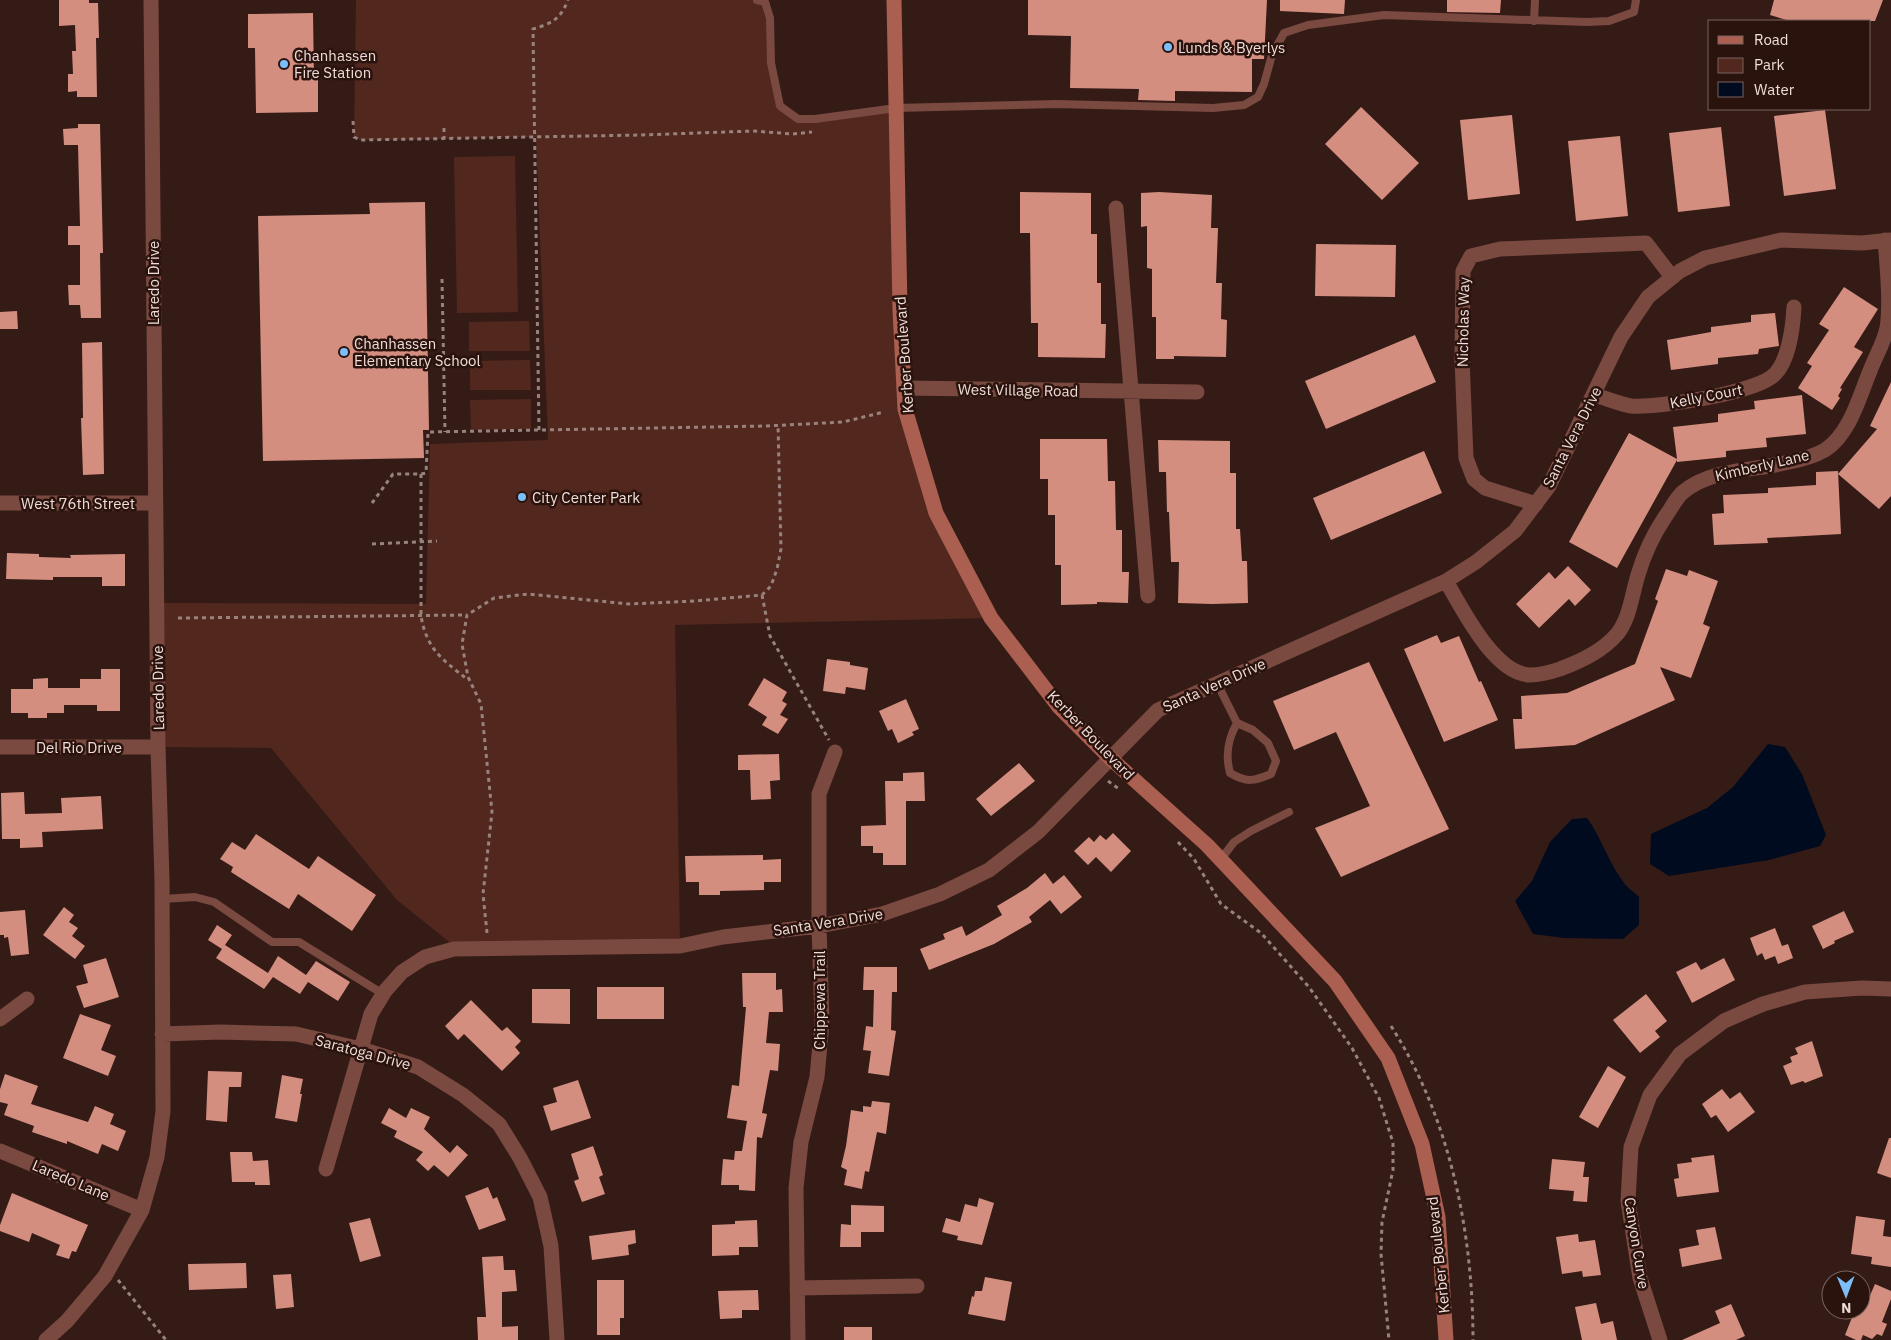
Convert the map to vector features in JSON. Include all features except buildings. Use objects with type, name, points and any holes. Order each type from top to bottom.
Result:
[{"type":"street","name":"Laredo Drive","points":[[46,1340],[67,1321],[109,1269],[142,1210],[156,1156],[163,1111],[151,0]]},
{"type":"street","name":"Kerber Boulevard","points":[[894,0],[900,310],[904,388],[906,409],[936,514],[991,618],[1059,707],[1110,758],[1208,845],[1335,981],[1388,1058],[1422,1144],[1438,1216],[1446,1340]]},
{"type":"street","points":[[1116,208],[1148,596]]},
{"type":"street","name":"Santa Vera Drive","points":[[326,1169],[371,1014],[383,994],[402,972],[425,957],[454,949],[680,946],[723,937],[819,926],[882,914],[940,894],[989,870],[1038,832],[1158,710],[1446,581],[1476,562],[1515,531],[1549,486],[1621,337],[1648,297],[1680,271],[1705,258],[1781,240],[1862,242],[1888,240]]},
{"type":"street","name":"Kimberly Lane","points":[[1446,581],[1478,635],[1491,652],[1507,666],[1528,675],[1550,672],[1577,662],[1604,647],[1619,632],[1629,610],[1638,573],[1651,538],[1682,492],[1706,478],[1790,462],[1824,450],[1842,432],[1854,410],[1887,328],[1889,309],[1888,240]]},
{"type":"street","name":"Nicholas Way","points":[[1536,504],[1485,488],[1474,479],[1466,458],[1462,359],[1463,272],[1471,256],[1500,249],[1646,243],[1672,278]]},
{"type":"street","name":"Kelly Court","points":[[1594,395],[1630,406],[1672,404],[1748,388],[1776,373],[1787,351],[1793,324],[1794,307]]},
{"type":"street","name":"West Village Road","points":[[904,388],[1197,392]]},
{"type":"street","name":"West 76th Street","points":[[0,503],[155,504]]},
{"type":"street","name":"Del Rio Drive","points":[[0,747],[158,747]]},
{"type":"street","name":"Chippewa Trail","points":[[798,1340],[796,1188],[801,1142],[817,1077],[822,1022],[819,926],[819,794],[835,752]]},
{"type":"street","name":"Canyon Curve","points":[[1660,1340],[1640,1278],[1628,1201],[1630,1147],[1650,1095],[1680,1054],[1724,1021],[1763,1004],[1805,992],[1862,988],[1891,989]]},
{"type":"street","points":[[0,1020],[27,999]]},
{"type":"street","name":"Saratoga Drive","points":[[162,1034],[220,1032],[296,1034],[361,1049],[418,1067],[463,1095],[499,1124],[520,1158],[540,1197],[551,1246],[557,1340]]},
{"type":"street","name":"Laredo Lane","points":[[0,1151],[142,1210]]},
{"type":"street","points":[[798,1288],[918,1286]]},
{"type":"lane","points":[[757,0],[765,2],[770,18],[771,63],[780,106],[798,119],[815,120],[896,108],[1058,104],[1213,108],[1244,104],[1258,97],[1264,84],[1272,55],[1284,33],[1308,25],[1384,14],[1534,21],[1609,21],[1634,12],[1636,0]]},
{"type":"lane","points":[[1534,0],[1534,21]]},
{"type":"lane","points":[[1217,683],[1237,723],[1252,730],[1268,743],[1276,761],[1271,774],[1253,781],[1239,778],[1230,773],[1227,746],[1237,723]]},
{"type":"lane","points":[[1221,859],[1234,842],[1251,830],[1289,812]]},
{"type":"lane","points":[[162,899],[195,897],[214,902],[272,942],[299,942],[383,994]]},
{"type":"path","points":[[539,430],[533,29],[552,23],[563,12],[568,0]]},
{"type":"path","points":[[353,122],[354,137],[360,140],[753,131],[793,134],[819,132]]},
{"type":"path","points":[[444,128],[444,139]]},
{"type":"path","points":[[442,279],[445,432]]},
{"type":"path","points":[[372,503],[393,474],[426,473],[428,468],[428,432],[778,425],[843,422],[884,412]]},
{"type":"path","points":[[178,618],[467,615],[494,598],[528,594],[628,604],[762,595],[771,586],[781,549],[778,425]]},
{"type":"path","points":[[421,474],[421,616],[424,632],[435,652],[470,682]]},
{"type":"path","points":[[372,544],[438,541]]},
{"type":"path","points":[[762,595],[770,636],[835,752]]},
{"type":"path","points":[[467,615],[462,644],[468,677],[481,704],[492,812],[483,894],[489,948]]},
{"type":"path","points":[[1096,772],[1125,794]]},
{"type":"path","points":[[1174,838],[1194,859],[1221,904],[1261,933],[1309,987],[1352,1048],[1379,1098],[1393,1143],[1393,1170],[1382,1222],[1381,1254],[1388,1340]]},
{"type":"path","points":[[109,1269],[148,1315],[166,1340]]},
{"type":"green space","name":"City Center Park","points":[[356,0],[757,0],[765,2],[780,106],[798,119],[896,108],[904,388],[936,513],[991,618],[675,625],[680,946],[458,949],[397,900],[271,748],[158,747],[157,603],[426,604],[430,444],[548,440],[536,137],[360,140],[354,137]]},
{"type":"green space","points":[[515,156],[518,312],[457,313],[454,157]]},
{"type":"green space","points":[[529,321],[530,351],[469,351],[469,322]]},
{"type":"green space","points":[[530,360],[531,390],[470,390],[470,361]]},
{"type":"green space","points":[[531,399],[531,429],[471,430],[470,400]]},
{"type":"water","points":[[1768,744],[1785,747],[1802,774],[1826,835],[1820,846],[1769,860],[1669,876],[1650,864],[1651,834],[1707,808],[1733,787]]},
{"type":"water","points":[[1587,818],[1617,873],[1625,885],[1639,897],[1639,925],[1623,939],[1564,938],[1533,934],[1515,901],[1532,881],[1550,842],[1572,819]]},
{"type":"place","name":"Lunds & Byerlys","points":[[1168,47]]},
{"type":"place","name":"Chanhassen Fire Station","points":[[284,64]]},
{"type":"place","name":"Chanhassen Elementary School","points":[[344,352]]},
{"type":"place","name":"City Center Park","points":[[522,497]]}]
